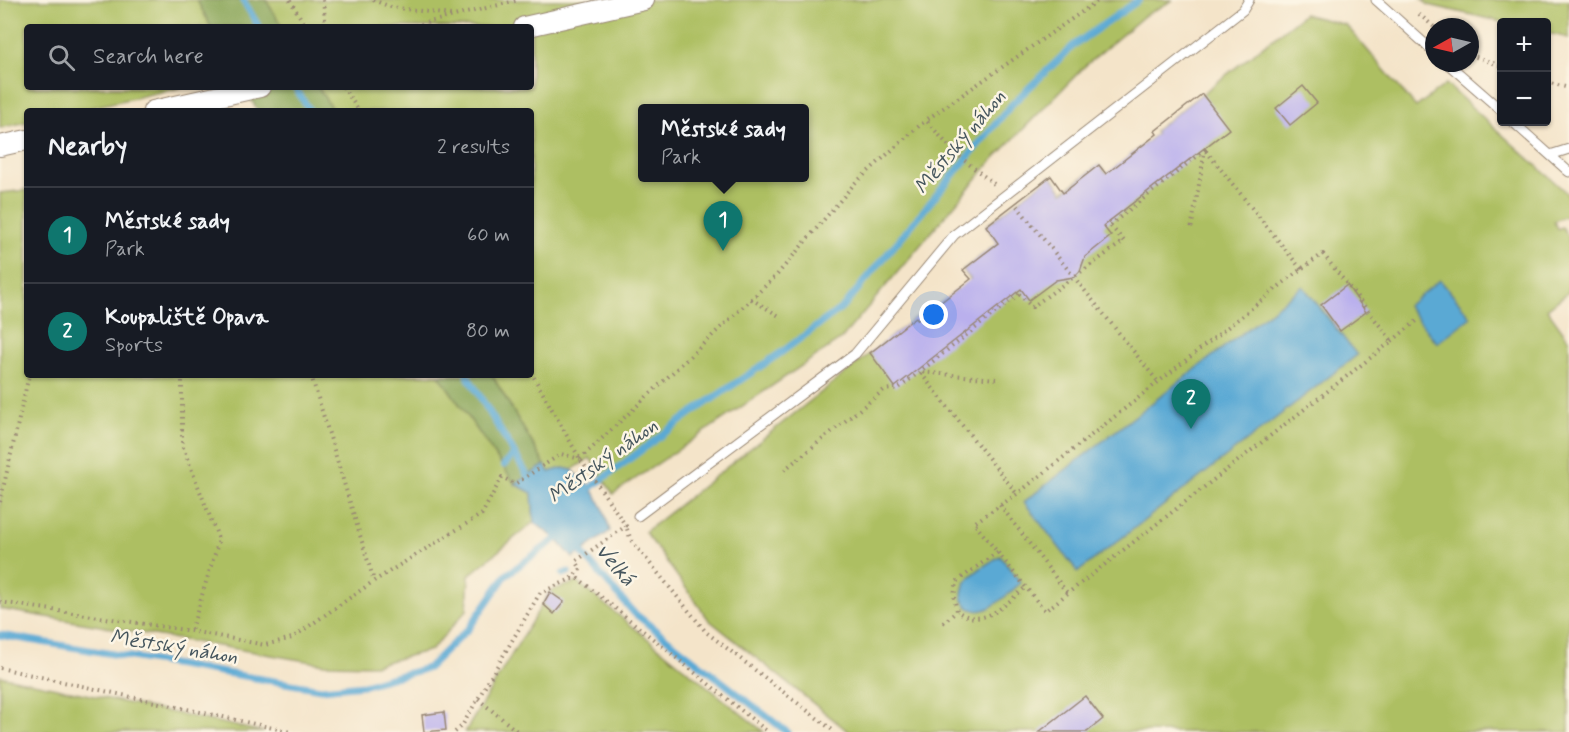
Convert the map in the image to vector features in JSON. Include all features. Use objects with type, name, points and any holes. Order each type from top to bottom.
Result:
[{"type":"street","points":[[534,25],[644,0]]},
{"type":"street","points":[[167,108],[248,90]]},
{"type":"street","points":[[0,146],[24,141]]},
{"type":"lane","points":[[638,516],[855,354],[954,235],[1243,10],[1249,0]]},
{"type":"lane","points":[[1376,0],[1425,44]]},
{"type":"lane","points":[[1457,72],[1497,107]]},
{"type":"lane","points":[[1517,126],[1569,172]]},
{"type":"lane","points":[[1550,155],[1569,148]]},
{"type":"path","points":[[290,0],[304,24]]},
{"type":"path","points":[[323,0],[326,24]]},
{"type":"path","points":[[373,0],[391,7],[416,12],[454,15]]},
{"type":"path","points":[[420,24],[519,0]]},
{"type":"path","points":[[580,459],[776,276],[855,183],[926,120],[1099,0]]},
{"type":"path","points":[[1479,58],[1497,64]]},
{"type":"path","points":[[1551,83],[1569,88]]},
{"type":"path","points":[[345,90],[357,108]]},
{"type":"path","points":[[926,120],[955,153],[1006,193],[1159,383]]},
{"type":"path","points":[[784,471],[884,390],[899,388],[1018,293],[1032,307],[1124,241],[1109,224],[1205,150]]},
{"type":"path","points":[[1191,230],[1205,150]]},
{"type":"path","points":[[1205,150],[1301,269]]},
{"type":"path","points":[[1392,341],[1323,254],[1017,494],[974,523],[1045,611],[1068,594],[1392,341],[1418,320]]},
{"type":"path","points":[[751,299],[782,317]]},
{"type":"path","points":[[920,372],[996,379]]},
{"type":"path","points":[[920,372],[1017,494]]},
{"type":"path","points":[[534,377],[580,459],[622,521]]},
{"type":"path","points":[[0,502],[27,378]]},
{"type":"path","points":[[182,378],[182,445],[219,540],[191,631]]},
{"type":"path","points":[[312,378],[374,581]]},
{"type":"path","points":[[0,602],[191,631],[265,645],[292,638],[374,581],[482,514],[502,477],[515,484],[561,454],[580,459]]},
{"type":"path","points":[[1000,505],[1068,594]]},
{"type":"path","points":[[638,516],[626,526],[631,540],[706,632],[835,732]]},
{"type":"path","points":[[455,732],[462,726],[540,593],[571,579],[581,569],[576,561],[622,529]]},
{"type":"path","points":[[998,552],[956,582],[954,597],[957,611],[967,618],[987,617],[1026,587]]},
{"type":"path","points":[[571,579],[579,579],[768,732]]},
{"type":"path","points":[[943,623],[957,611]]},
{"type":"path","points":[[0,668],[291,732]]},
{"type":"path","points":[[478,699],[518,732]]},
{"type":"green space","points":[[0,0],[197,0],[209,24],[24,24],[24,90],[169,90],[89,108],[24,108],[24,123],[0,128]]},
{"type":"green space","points":[[197,0],[266,0],[280,24],[209,24]]},
{"type":"green space","points":[[266,0],[1173,0],[1144,16],[1085,66],[990,163],[841,339],[613,494],[590,458],[572,470],[563,468],[549,472],[494,378],[534,378],[534,108],[331,108],[320,90],[534,90],[534,24],[280,24]]},
{"type":"green space","points":[[1422,0],[1569,0],[1569,38],[1551,34],[1551,18],[1497,18],[1497,21],[1429,5]]},
{"type":"green space","points":[[1304,14],[1346,25],[1416,107],[1446,84],[1569,195],[1569,215],[1554,221],[1557,229],[1562,227],[1569,237],[1569,292],[1547,309],[1569,340],[1569,732],[849,732],[709,620],[645,532],[916,317],[918,320],[971,280],[963,270],[998,243],[986,226],[1051,176],[1063,192],[1099,165],[1107,174],[1157,134],[1155,131]]},
{"type":"green space","points":[[245,90],[320,90],[331,108],[256,108]]},
{"type":"green space","points":[[24,190],[24,378],[441,378],[515,484],[532,493],[534,522],[469,575],[467,610],[431,650],[374,665],[324,664],[0,609],[0,193]]},
{"type":"green space","points":[[441,378],[494,378],[545,465],[515,484]]},
{"type":"green space","points":[[577,582],[764,732],[465,732],[550,591]]},
{"type":"green space","points":[[0,676],[264,732],[0,732]]},
{"type":"water","points":[[1440,280],[1471,317],[1437,343],[1407,306]]},
{"type":"water","points":[[1303,286],[1357,355],[1078,572],[1024,502]]},
{"type":"water","points":[[545,465],[549,472],[563,468],[572,470],[591,487],[603,508],[610,531],[573,558],[556,539],[534,522],[532,493],[515,484]]},
{"type":"water","points":[[1000,556],[1021,583],[987,609],[980,611],[970,608],[963,600],[962,594],[966,582],[976,571]]},
{"type":"building","points":[[1303,86],[1317,103],[1290,125],[1276,108]]},
{"type":"building","points":[[1202,94],[1229,129],[1103,226],[1111,236],[1085,257],[1080,271],[1074,277],[1056,280],[1029,300],[1021,289],[895,387],[870,353],[916,317],[918,320],[971,279],[963,270],[998,243],[986,226],[1051,176],[1063,193],[1099,165],[1106,174],[1157,134],[1155,131]]},
{"type":"building","points":[[1347,285],[1366,312],[1340,331],[1321,305]]},
{"type":"building","points":[[550,592],[564,602],[554,614],[543,604]]},
{"type":"building","points":[[1085,696],[1103,719],[1087,732],[1039,732]]},
{"type":"building","points":[[444,712],[446,730],[424,732],[422,715]]},
{"type":"waterway","name":"Velká","points":[[243,0],[257,24]]},
{"type":"waterway","name":"Městský náhon","points":[[585,492],[693,412],[782,352],[844,306],[1013,103],[1074,45],[1139,0]]},
{"type":"waterway","name":"Velká","points":[[297,90],[308,108]]},
{"type":"waterway","name":"Velká","points":[[469,378],[532,483]]},
{"type":"waterway","points":[[504,465],[514,454]]},
{"type":"waterway","name":"Městský náhon","points":[[0,635],[321,689],[364,685],[428,668],[469,628],[506,575],[556,539],[554,530]]},
{"type":"waterway","name":"Velká","points":[[576,546],[634,613],[787,732]]},
{"type":"waterway","points":[[563,574],[568,572]]},
{"type":"place","name":"Městské sady","points":[[723,251]]},
{"type":"place","name":"Koupaliště Opava","points":[[1191,429]]}]
